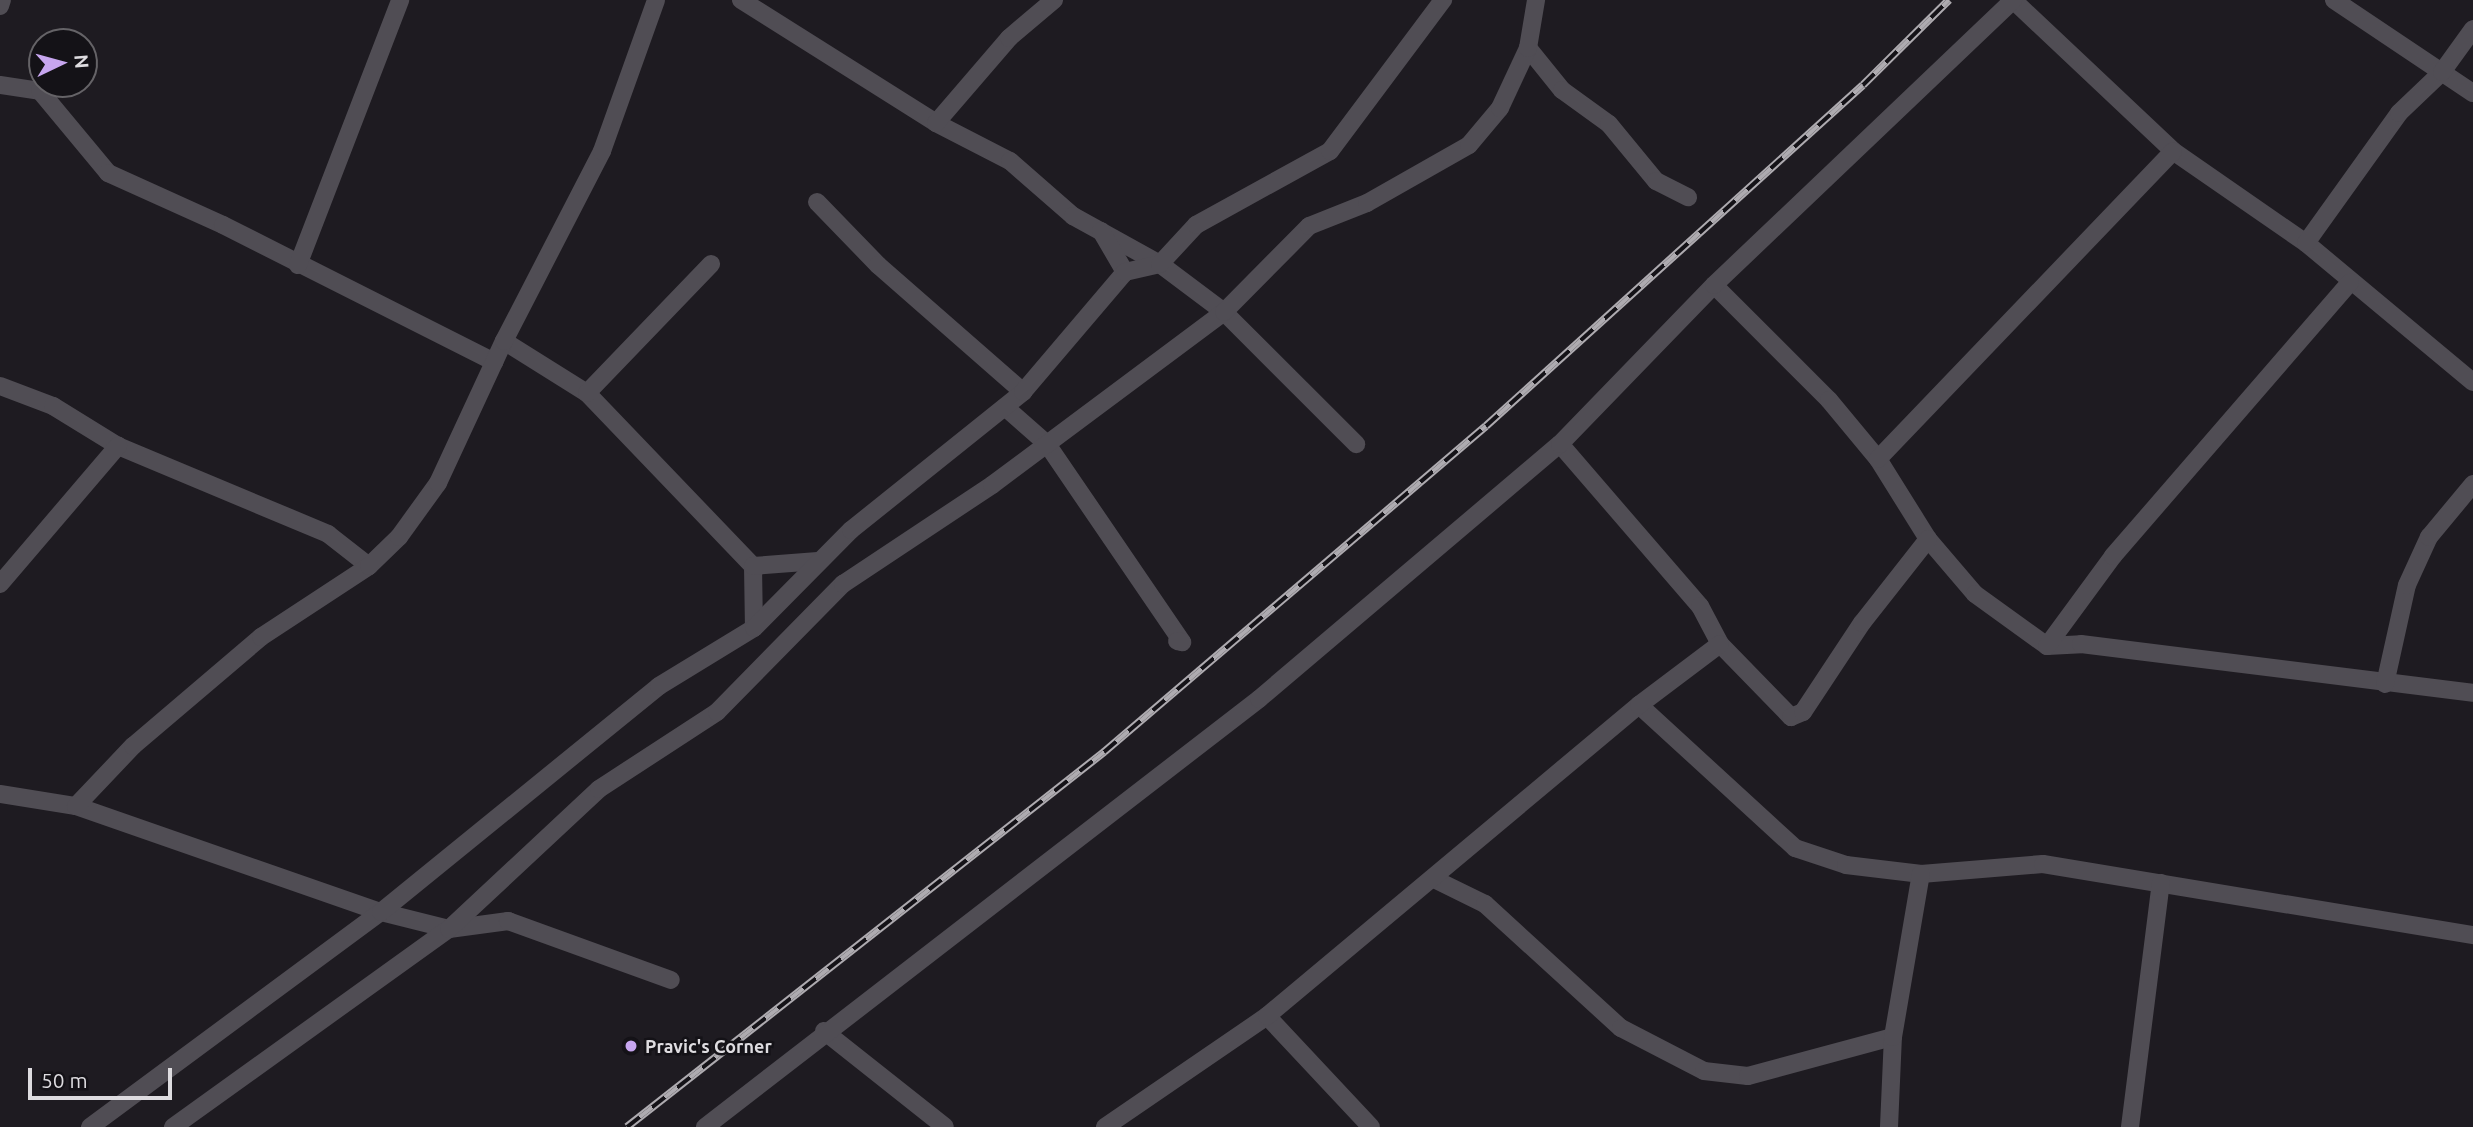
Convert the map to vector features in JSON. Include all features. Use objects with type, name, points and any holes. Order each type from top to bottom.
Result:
[{"type":"street","points":[[0,6],[2,0]]},
{"type":"street","points":[[298,265],[400,0]]},
{"type":"street","points":[[76,806],[133,746],[261,637],[369,566],[399,537],[438,483],[504,341],[602,151],[656,0]]},
{"type":"street","points":[[741,0],[936,123],[1010,161],[1073,216],[1160,264],[1224,312],[1356,444]]},
{"type":"street","points":[[936,123],[1009,38],[1054,0]]},
{"type":"street","points":[[90,1127],[381,912],[659,686],[754,628],[818,561],[1023,392],[1125,272],[1160,264],[1196,225],[1330,151],[1443,0]]},
{"type":"street","points":[[173,1127],[449,929],[599,789],[717,712],[826,598],[1047,444],[1224,312],[1309,226],[1367,202],[1469,145],[1500,108],[1528,48],[1536,0]]},
{"type":"street","points":[[705,1127],[824,1031],[1259,699],[1560,444],[1714,285],[2013,0],[2173,151],[2306,243],[2473,382]]},
{"type":"street","points":[[2334,0],[2473,93]]},
{"type":"street","points":[[2306,243],[2399,113],[2442,72],[2473,29]]},
{"type":"street","points":[[1528,48],[1562,90],[1609,124],[1656,181],[1688,197]]},
{"type":"street","points":[[0,85],[40,92],[108,173],[223,225],[494,362]]},
{"type":"street","points":[[1878,458],[2173,151]]},
{"type":"street","points":[[817,202],[878,265],[1023,392]]},
{"type":"street","points":[[1101,231],[1125,272]]},
{"type":"street","points":[[587,393],[711,264]]},
{"type":"street","points":[[2047,646],[2113,556],[2350,282]]},
{"type":"street","points":[[1714,285],[1829,400],[1878,458],[1928,540],[1990,608],[2047,646],[2081,644],[2311,669],[2385,684],[2473,693]]},
{"type":"street","points":[[504,341],[587,393],[753,566],[754,628]]},
{"type":"street","points":[[0,386],[53,406],[118,446],[328,534],[369,566]]},
{"type":"street","points":[[1004,407],[1047,444],[1182,642],[1177,641]]},
{"type":"street","points":[[1560,444],[1700,606],[1720,644],[1782,712],[1790,717],[1803,712],[1862,623],[1928,540]]},
{"type":"street","points":[[0,584],[118,446]]},
{"type":"street","points":[[2385,684],[2407,585],[2429,537],[2473,484]]},
{"type":"street","points":[[753,566],[778,561],[818,561]]},
{"type":"street","points":[[778,561],[799,580],[826,598]]},
{"type":"street","points":[[1105,1127],[1267,1016],[1639,705],[1720,644]]},
{"type":"street","points":[[1639,705],[1795,848],[1846,865],[1921,874],[2043,864],[2473,935]]},
{"type":"street","points":[[0,794],[76,806],[381,912],[449,929],[508,921],[671,980]]},
{"type":"street","points":[[1889,1127],[1893,1037],[1921,874]]},
{"type":"street","points":[[1434,879],[1485,904],[1621,1028],[1704,1071],[1748,1076],[1893,1037]]},
{"type":"street","points":[[2130,1127],[2161,883]]},
{"type":"street","points":[[1267,1016],[1371,1127]]},
{"type":"street","points":[[824,1031],[945,1127]]},
{"type":"railway","points":[[627,1127],[1104,752],[1486,426],[1863,85],[1949,0]]},
{"type":"place","name":"Pravic's Corner","points":[[631,1046]]}]
